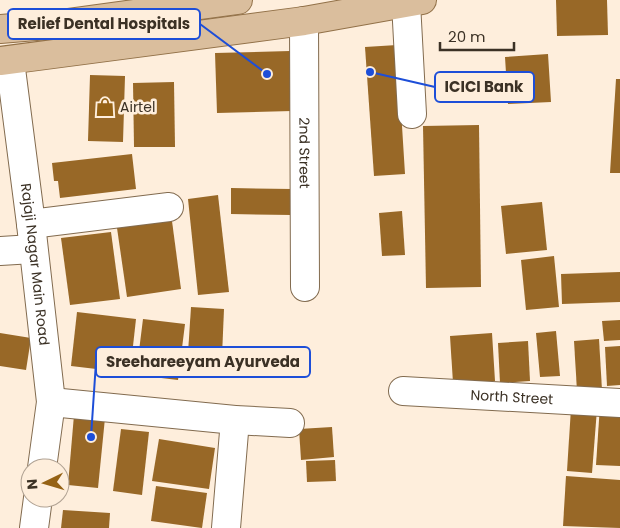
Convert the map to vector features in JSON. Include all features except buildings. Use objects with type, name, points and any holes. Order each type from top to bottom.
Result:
[{"type":"main road","points":[[0,29],[60,24],[238,0]]},
{"type":"main road","points":[[5,61],[304,21],[414,2]]},
{"type":"street","points":[[412,114],[414,2]]},
{"type":"street","name":"2nd Street","points":[[304,21],[305,287]]},
{"type":"street","name":"Rajaji Nagar Main Road","points":[[5,61],[32,237],[51,402],[43,458]]},
{"type":"street","points":[[0,251],[32,237],[169,207]]},
{"type":"street","name":"North Street","points":[[403,391],[620,403]]},
{"type":"street","points":[[51,402],[235,420],[290,423]]},
{"type":"street","points":[[226,528],[235,420]]},
{"type":"street","points":[[34,528],[37,508]]},
{"type":"place","name":"ICICI Bank","points":[[370,72]]},
{"type":"place","name":"Relief Dental Hospitals","points":[[267,74]]},
{"type":"place","name":"Airtel","points":[[105,107]]},
{"type":"place","name":"Sreehareeyam Ayurveda","points":[[91,437]]}]
